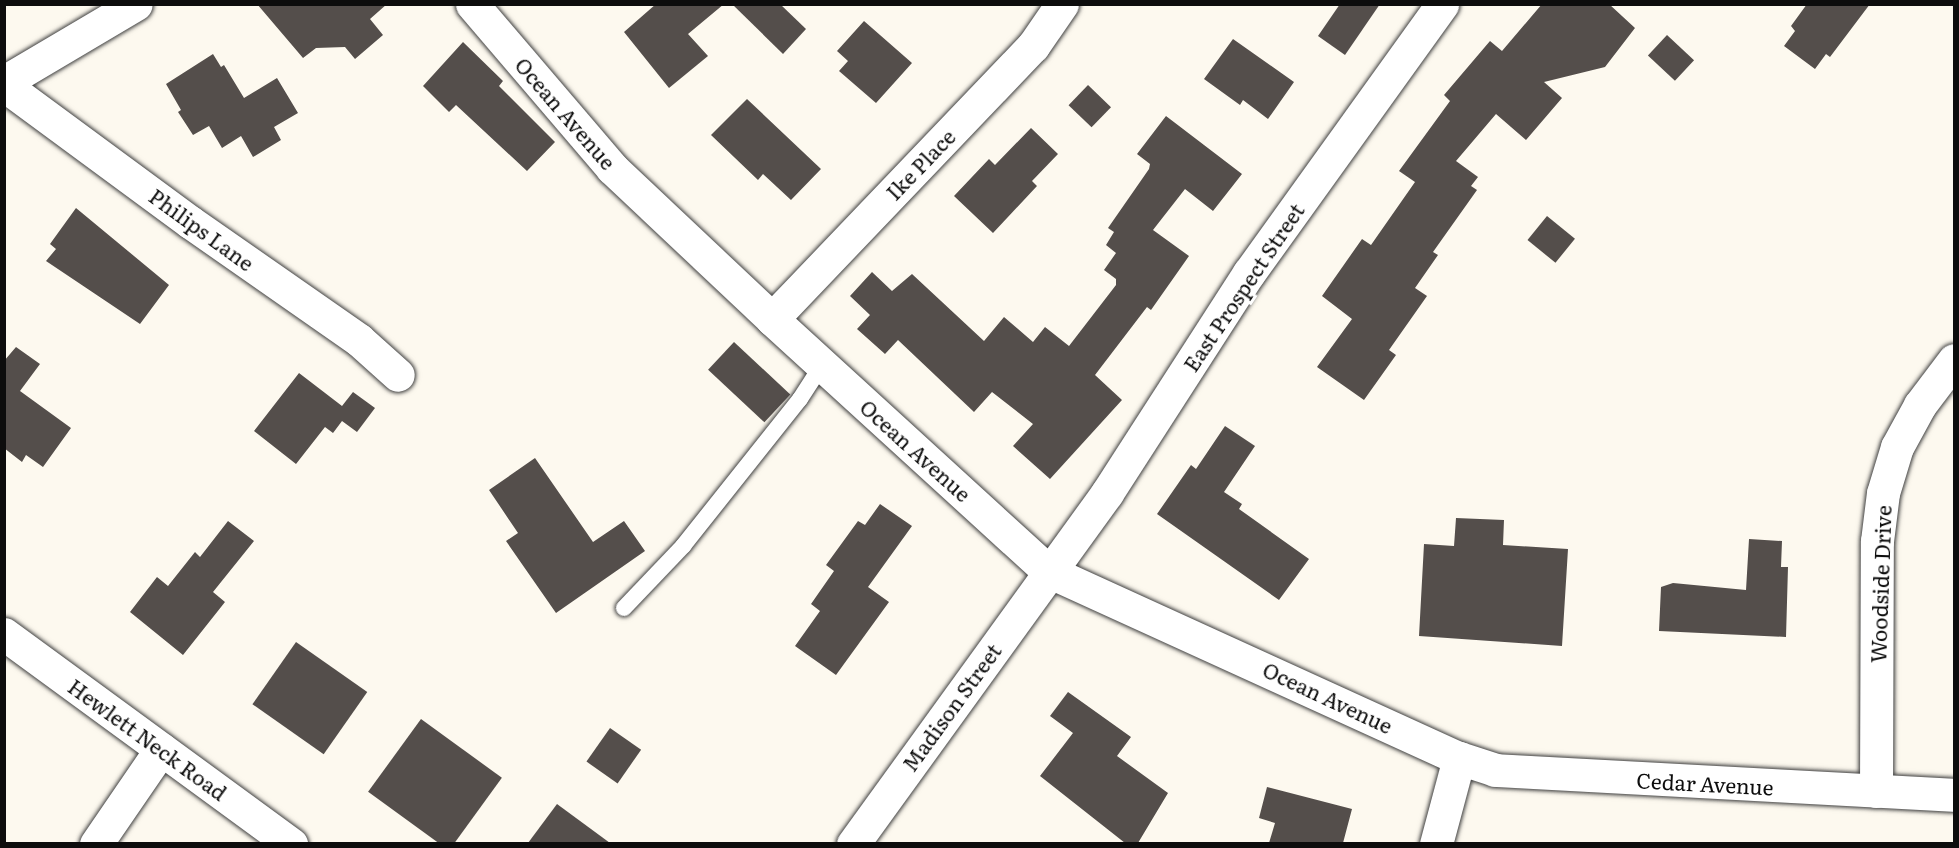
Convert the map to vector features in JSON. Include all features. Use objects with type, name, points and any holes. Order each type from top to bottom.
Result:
[{"type":"street","points":[[4,83],[136,4]]},
{"type":"street","name":"Ocean Avenue","points":[[472,4],[612,168],[772,319],[1048,571],[1459,758]]},
{"type":"street","name":"Ike Place","points":[[772,319],[1033,46],[1062,4]]},
{"type":"street","name":"East Prospect Street","points":[[1048,571],[1107,493],[1249,273],[1442,4]]},
{"type":"street","name":"Philips Lane","points":[[4,83],[190,222],[359,340],[398,375]]},
{"type":"street","name":"Woodside Drive","points":[[1876,791],[1877,541],[1884,493],[1897,447],[1920,405],[1954,360]]},
{"type":"street","name":"Madison Street","points":[[853,843],[1048,571]]},
{"type":"street","name":"Hewlett Neck Road","points":[[4,634],[291,843]]},
{"type":"street","points":[[96,843],[161,749]]},
{"type":"street","points":[[1436,843],[1459,758]]},
{"type":"street","name":"Cedar Avenue","points":[[1459,758],[1526,774],[1954,795]]},
{"type":"lane","points":[[624,608],[683,546],[800,399],[822,365]]},
{"type":"building","points":[[257,4],[387,4],[370,19],[383,35],[355,59],[345,47],[316,48],[303,58]]},
{"type":"building","points":[[656,4],[724,4],[688,34],[708,56],[669,88],[624,32]]},
{"type":"building","points":[[732,4],[780,4],[806,29],[783,54]]},
{"type":"building","points":[[1340,4],[1380,4],[1345,55],[1318,36]]},
{"type":"building","points":[[1542,4],[1609,4],[1635,28],[1605,67],[1544,82],[1562,98],[1526,140],[1496,114],[1456,161],[1478,177],[1471,186],[1477,190],[1433,252],[1438,255],[1415,288],[1427,296],[1389,350],[1396,355],[1364,400],[1317,367],[1352,319],[1322,296],[1362,239],[1371,245],[1415,182],[1399,171],[1450,101],[1444,95],[1490,41],[1502,51]]},
{"type":"building","points":[[1807,4],[1870,4],[1830,57],[1826,54],[1815,69],[1784,46],[1795,31],[1791,26]]},
{"type":"building","points":[[864,21],[912,63],[876,103],[839,71],[848,61],[837,51]]},
{"type":"building","points":[[1667,35],[1694,60],[1675,81],[1648,55]]},
{"type":"building","points":[[1233,39],[1294,82],[1268,119],[1243,100],[1240,105],[1204,79]]},
{"type":"building","points":[[463,42],[503,81],[499,86],[555,142],[527,171],[456,105],[449,112],[423,86]]},
{"type":"building","points":[[213,54],[221,67],[224,65],[244,98],[277,78],[298,113],[274,127],[281,140],[253,157],[241,136],[222,148],[209,126],[193,135],[178,112],[181,110],[166,84]]},
{"type":"building","points":[[1088,85],[1111,107],[1092,127],[1069,105]]},
{"type":"building","points":[[747,99],[821,169],[791,200],[763,174],[758,180],[711,135]]},
{"type":"building","points":[[1166,116],[1242,174],[1213,211],[1185,189],[1153,230],[1189,256],[1151,310],[1147,307],[1095,375],[1122,400],[1050,479],[1013,446],[1033,424],[992,392],[974,412],[898,340],[885,354],[857,329],[870,315],[850,296],[872,272],[892,291],[912,274],[984,341],[1004,317],[1033,342],[1045,327],[1069,346],[1116,285],[1116,279],[1104,270],[1116,253],[1106,245],[1114,232],[1108,228],[1149,169],[1150,164],[1137,154]]},
{"type":"building","points":[[1031,128],[1058,154],[1032,181],[1037,186],[993,233],[954,196],[989,159],[995,165]]},
{"type":"building","points":[[76,208],[169,285],[140,324],[46,261],[56,249],[50,244]]},
{"type":"building","points":[[1547,216],[1575,239],[1555,263],[1527,240]]},
{"type":"building","points":[[734,342],[790,395],[764,422],[708,370]]},
{"type":"building","points":[[16,347],[40,364],[20,391],[71,428],[43,467],[26,455],[22,462],[4,448],[4,361]]},
{"type":"building","points":[[299,373],[342,406],[353,392],[375,408],[357,432],[342,421],[333,433],[325,427],[296,464],[254,431]]},
{"type":"building","points":[[1225,426],[1255,446],[1224,492],[1242,504],[1239,509],[1309,559],[1279,600],[1157,514],[1191,465],[1196,469]]},
{"type":"building","points":[[535,458],[593,542],[624,521],[645,551],[556,613],[506,541],[518,533],[489,490]]},
{"type":"building","points":[[880,504],[912,526],[868,587],[889,602],[836,675],[795,646],[820,611],[811,604],[834,571],[826,565],[858,521],[865,525]]},
{"type":"building","points":[[1456,518],[1504,520],[1503,545],[1568,549],[1562,646],[1419,636],[1424,544],[1454,546]]},
{"type":"building","points":[[228,521],[254,541],[213,592],[225,602],[183,655],[130,612],[157,577],[168,586],[195,552],[200,557]]},
{"type":"building","points":[[1749,539],[1782,541],[1781,567],[1788,567],[1786,637],[1659,631],[1661,587],[1673,583],[1746,590]]},
{"type":"building","points":[[296,642],[367,692],[324,754],[252,704]]},
{"type":"building","points":[[1068,692],[1131,737],[1117,756],[1168,793],[1138,843],[1125,843],[1040,776],[1073,733],[1050,716]]},
{"type":"building","points":[[421,719],[502,778],[454,844],[440,844],[368,792]]},
{"type":"building","points":[[610,728],[641,750],[618,783],[586,762]]},
{"type":"building","points":[[1267,787],[1352,809],[1343,843],[1269,843],[1275,823],[1259,818]]},
{"type":"building","points":[[557,804],[610,843],[528,843]]}]
